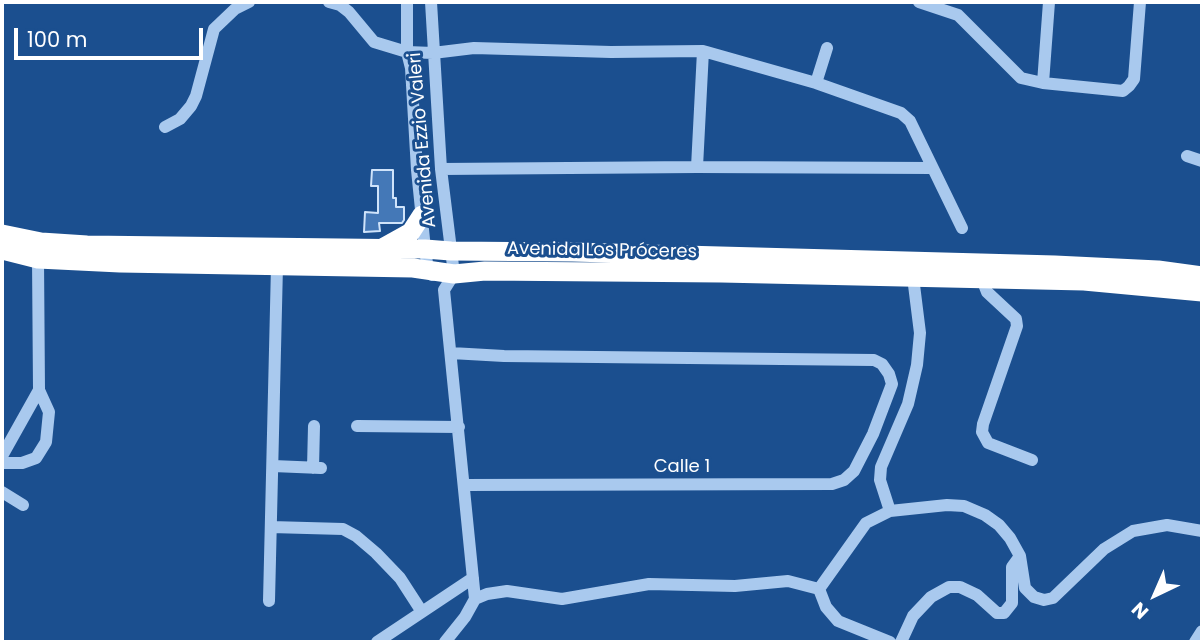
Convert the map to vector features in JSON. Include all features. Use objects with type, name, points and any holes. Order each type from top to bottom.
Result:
[{"type":"highway","points":[[380,249],[405,237],[422,215]]},
{"type":"highway","name":"Avenida Los Próceres","points":[[2,234],[41,242],[87,245],[572,252],[1055,265],[1158,270],[1202,276]]},
{"type":"highway","name":"Avenida Los Próceres","points":[[2,250],[38,259],[428,270],[449,282],[485,271],[1084,281],[1202,292]]},
{"type":"street","points":[[165,127],[180,119],[191,106],[214,29],[235,9],[249,2]]},
{"type":"street","points":[[329,2],[340,5],[349,12],[374,41],[407,52],[432,53],[474,48],[611,52],[703,51],[816,83],[907,117],[962,228]]},
{"type":"street","name":"Avenida Ezzio Valeri","points":[[407,2],[407,52],[411,68],[428,270]]},
{"type":"street","name":"Avenida Ezzio Valeri","points":[[431,2],[441,169],[451,251],[451,353],[475,599]]},
{"type":"street","points":[[919,2],[959,8],[1021,78],[1043,83],[1123,91],[1134,79],[1140,2]]},
{"type":"street","points":[[1043,83],[1049,2]]},
{"type":"street","points":[[816,83],[827,48]]},
{"type":"street","points":[[697,167],[703,51]]},
{"type":"street","points":[[1187,156],[1202,161]]},
{"type":"street","points":[[441,169],[932,168]]},
{"type":"street","points":[[2,463],[22,463],[36,458],[46,442],[49,412],[39,390],[38,259]]},
{"type":"street","points":[[269,601],[277,266]]},
{"type":"street","points":[[890,512],[880,480],[884,458],[908,404],[917,365],[920,333],[913,277]]},
{"type":"street","points":[[982,279],[987,292],[1016,319],[1017,326],[982,432],[988,443],[1032,460]]},
{"type":"street","name":"Calle 1","points":[[451,353],[504,356],[874,360],[882,364],[892,384],[873,434],[854,471],[844,480],[832,484],[464,485]]},
{"type":"street","points":[[2,456],[39,390]]},
{"type":"street","points":[[357,425],[459,427]]},
{"type":"street","points":[[273,466],[317,468],[314,426]]},
{"type":"street","points":[[2,492],[23,505]]},
{"type":"street","points":[[819,589],[866,523],[890,512],[912,507],[964,506],[985,515],[999,525],[1020,556],[1025,588],[1034,597],[1044,600],[1053,598],[1104,549],[1133,531],[1167,525],[1202,531]]},
{"type":"street","points":[[271,527],[343,529],[356,536],[376,552],[400,578],[422,612]]},
{"type":"street","points":[[901,642],[913,616],[931,597],[949,587],[960,587],[977,595],[997,613],[1004,613],[1012,603],[1012,567],[1020,556]]},
{"type":"street","points":[[377,642],[473,578]]},
{"type":"street","points":[[445,642],[475,599],[507,591],[562,599],[649,584],[726,587],[788,581],[819,589]]},
{"type":"street","points":[[819,589],[826,607],[838,621],[890,642]]},
{"type":"street","points":[[1195,642],[1202,631]]},
{"type":"building","points":[[372,170],[393,170],[393,198],[396,198],[396,207],[404,207],[404,220],[402,223],[379,223],[380,231],[364,232],[365,212],[378,213],[378,186],[371,186]]}]
